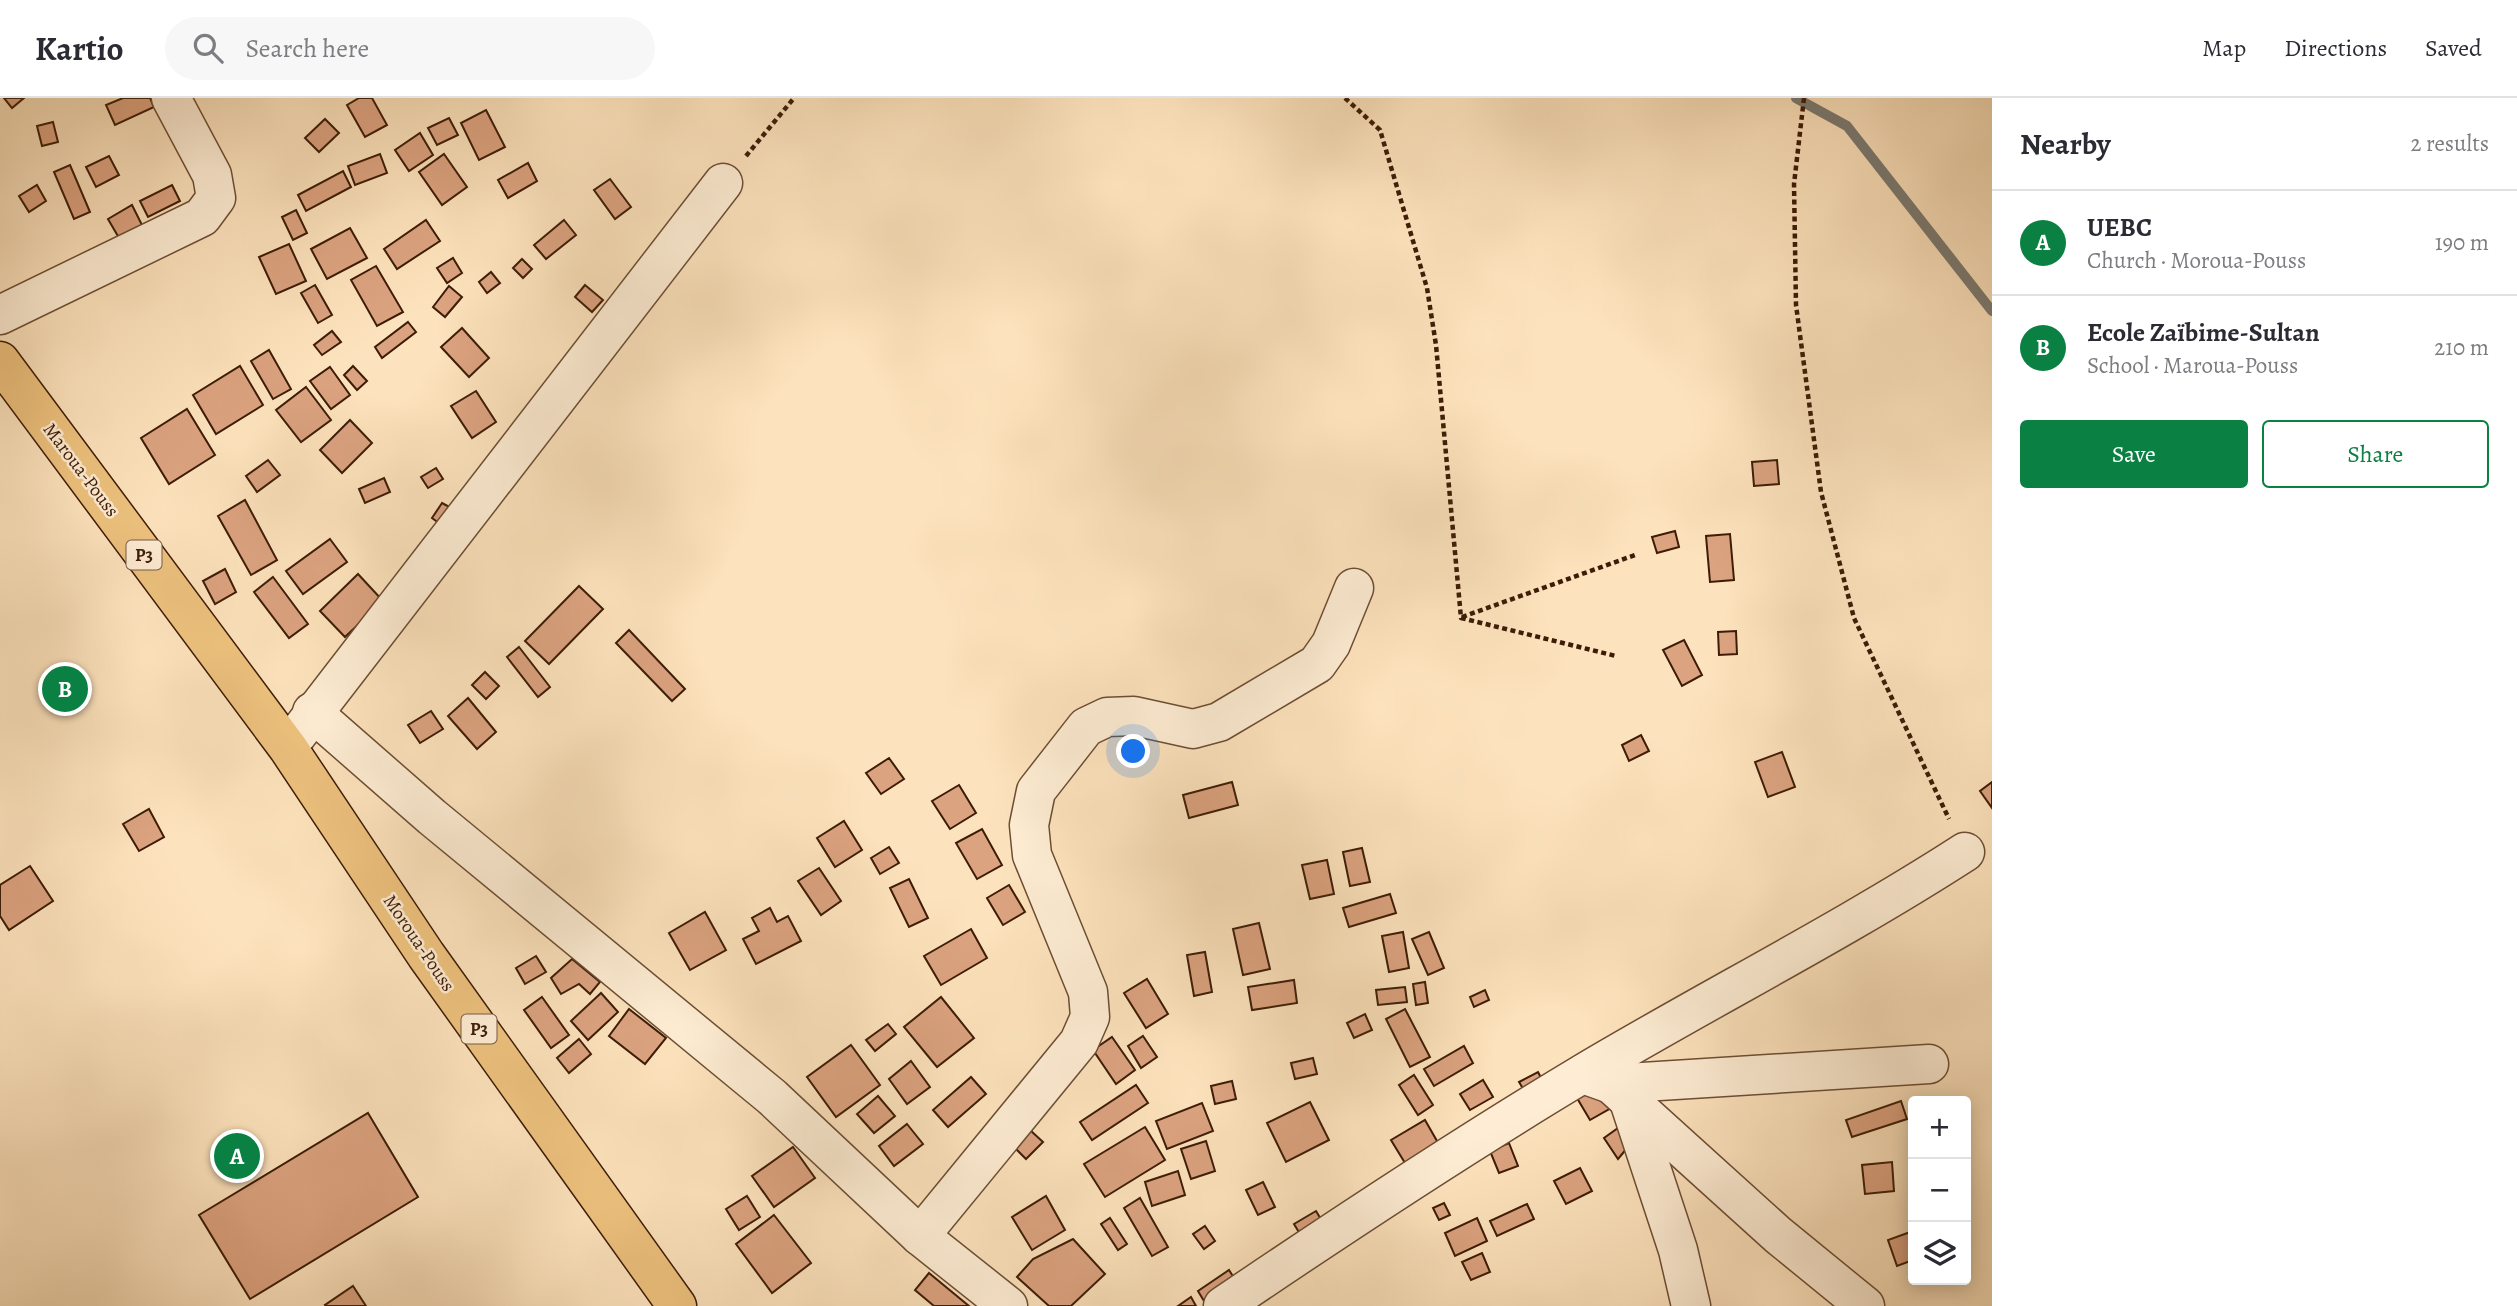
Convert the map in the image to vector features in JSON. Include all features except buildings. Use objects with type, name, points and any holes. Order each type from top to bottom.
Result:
[{"type":"main road","name":"Maroua-Pouss","points":[[0,361],[288,748]]},
{"type":"main road","name":"Moroua-Pouss","points":[[288,748],[426,955],[677,1306]]},
{"type":"street","points":[[0,315],[202,217],[216,198],[212,176],[171,98]]},
{"type":"street","points":[[288,748],[312,712],[395,611],[723,183]]},
{"type":"street","points":[[920,1236],[1079,1042],[1090,1017],[1088,992],[1032,855],[1028,825],[1036,791],[1086,727],[1107,717],[1134,716],[1193,729],[1219,722],[1317,664],[1331,644],[1354,588]]},
{"type":"street","points":[[312,712],[432,817],[772,1097],[920,1236],[1008,1306]]},
{"type":"street","points":[[1223,1306],[1607,1086],[1753,975],[1885,904],[1965,852]]},
{"type":"street","points":[[1607,1086],[1929,1064]]},
{"type":"street","points":[[1607,1086],[1678,1250],[1690,1306]]},
{"type":"street","points":[[1607,1086],[1778,1236],[1865,1306]]},
{"type":"path","points":[[723,183],[794,98]]},
{"type":"path","points":[[1345,98],[1380,130],[1427,288],[1436,345],[1461,618]]},
{"type":"path","points":[[1804,98],[1794,184],[1796,305],[1821,492],[1854,618],[1965,852]]},
{"type":"path","points":[[1461,618],[1635,555]]},
{"type":"path","points":[[1461,618],[1616,656]]},
{"type":"waterway","points":[[1796,98],[1847,126],[1992,311]]},
{"type":"place","name":"Ecole Zaïbime-Sultan","points":[[65,689]]},
{"type":"place","name":"UEBC","points":[[237,1156]]}]
